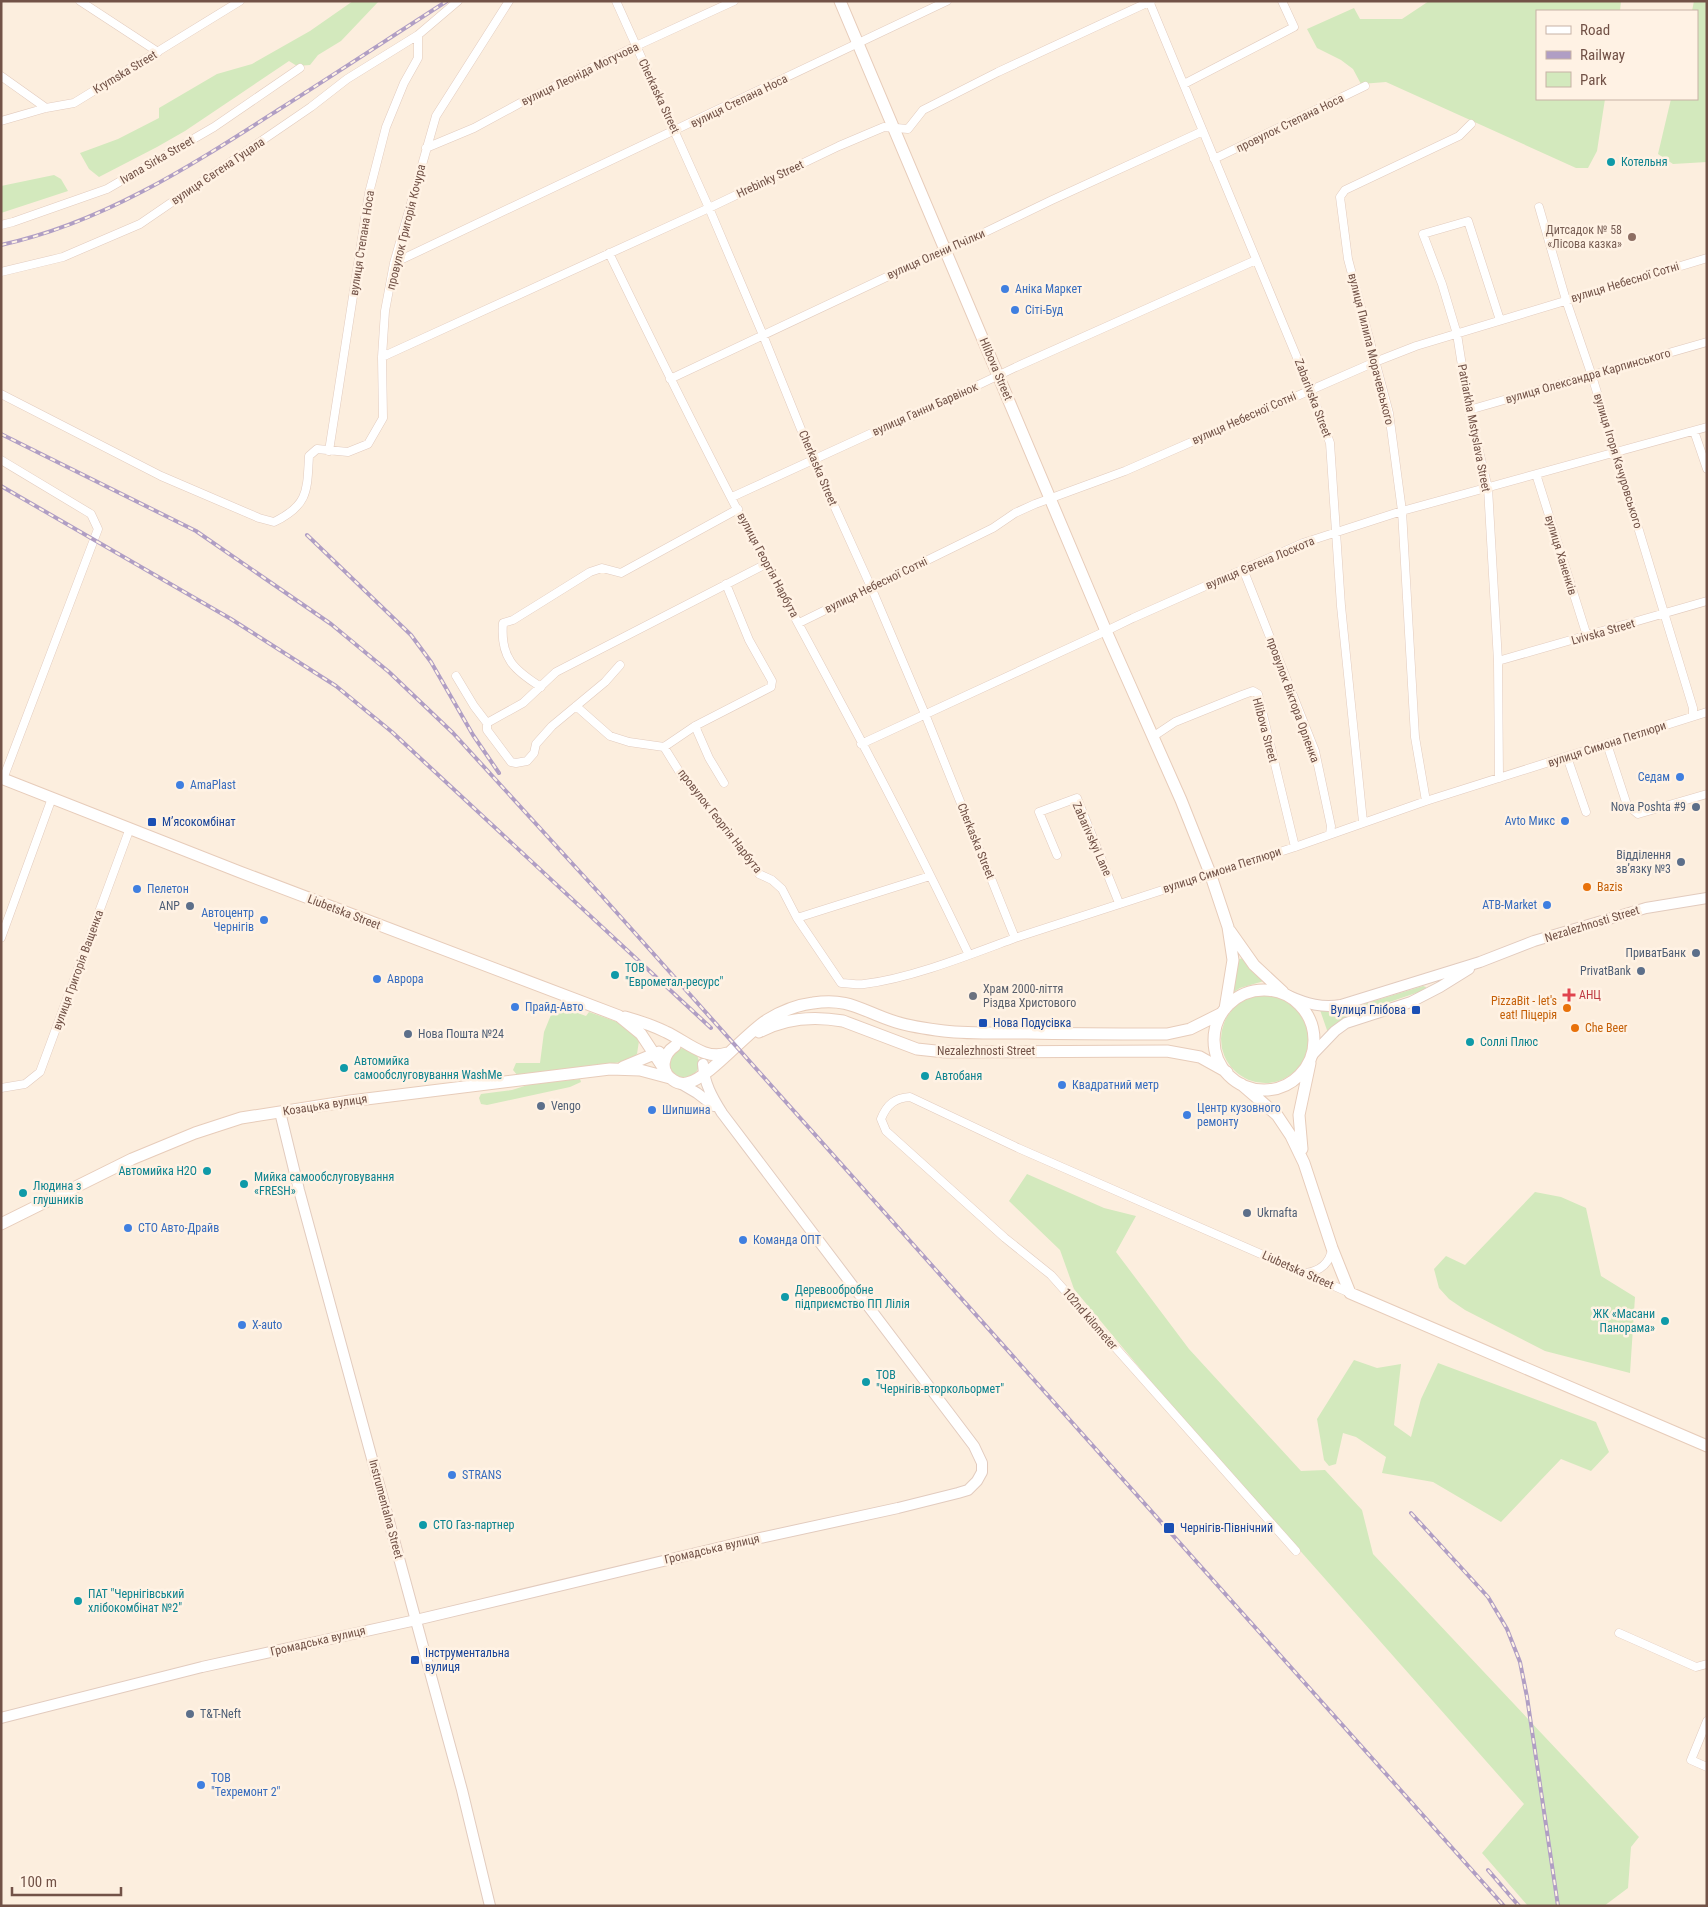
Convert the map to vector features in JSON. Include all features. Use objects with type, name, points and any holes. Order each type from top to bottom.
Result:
[{"type":"main road","name":"Hlibova Street","points":[[840,1],[1106,631],[1154,736],[1210,873],[1228,928],[1233,960],[1223,1011]]},
{"type":"main road","name":"Liubetska Street","points":[[2,779],[619,1016],[641,1034],[672,1078]]},
{"type":"main road","name":"Hlibova Street","points":[[1228,928],[1254,965],[1287,995]]},
{"type":"main road","name":"Nezalezhnosti Street","points":[[742,1041],[756,1028],[780,1013],[812,1003],[835,1001],[848,1002],[894,1022],[916,1028],[965,1033],[1166,1034],[1190,1029],[1223,1011],[1239,997],[1257,990],[1276,991],[1287,995]]},
{"type":"main road","points":[[1287,995],[1304,1009],[1312,1026],[1314,1045],[1299,1115],[1304,1163]]},
{"type":"main road","name":"Nezalezhnosti Street","points":[[1223,1011],[1216,1028],[1215,1043],[1216,1054],[1227,1072]]},
{"type":"main road","points":[[619,1016],[665,1031],[695,1048],[701,1072]]},
{"type":"main road","name":"Nezalezhnosti Street","points":[[742,1041],[774,1025],[793,1020],[816,1018],[843,1021],[917,1049],[945,1052],[1167,1051],[1200,1057],[1227,1072],[1241,1084],[1261,1089],[1281,1086],[1299,1076],[1311,1057]]},
{"type":"main road","points":[[632,1064],[640,1057],[644,1048],[641,1034]]},
{"type":"main road","points":[[675,1046],[664,1060],[672,1078],[687,1083],[718,1062],[742,1041]]},
{"type":"main road","points":[[617,1069],[680,1044],[715,1055],[728,1053]]},
{"type":"main road","name":"Козацька вулиця","points":[[1,1224],[132,1159],[195,1133],[241,1118],[350,1101],[617,1069],[640,1070],[672,1078]]},
{"type":"main road","points":[[1241,1084],[1284,1124],[1304,1163],[1332,1248],[1350,1294]]},
{"type":"main road","name":"Liubetska Street","points":[[1350,1294],[1707,1446]]},
{"type":"street","points":[[80,1],[158,52]]},
{"type":"street","name":"Krymska Street","points":[[1,121],[46,108],[74,103],[240,1]]},
{"type":"street","points":[[418,36],[458,1]]},
{"type":"street","name":"провулок Григорія Кочура","points":[[1,394],[161,476],[259,518],[274,522],[283,518],[302,501],[307,484],[309,456],[317,449],[348,452],[368,444],[384,418],[382,357],[385,311],[394,263],[426,148],[436,116],[509,1]]},
{"type":"street","name":"Cherkaska Street","points":[[616,1],[676,131],[763,335],[813,459],[871,587],[925,714],[1014,938]]},
{"type":"street","name":"вулиця Леоніда Могучова","points":[[426,148],[474,128],[522,102],[636,46],[734,1]]},
{"type":"street","name":"вулиця Степана Носа","points":[[394,263],[947,1]]},
{"type":"street","points":[[1184,84],[1294,27],[1282,1]]},
{"type":"street","name":"Zabarivska Street","points":[[1150,2],[1310,389],[1330,443],[1335,532],[1363,822]]},
{"type":"street","name":"Hrebinky Street","points":[[382,357],[709,208],[839,146],[884,127],[908,129],[923,110],[998,72],[1150,2]]},
{"type":"street","name":"вулиця Євгена Гуцала","points":[[1,272],[64,257],[140,224],[311,107],[347,80],[418,36]]},
{"type":"street","name":"вулиця Степана Носа","points":[[329,451],[369,193],[386,127],[404,83],[418,58],[418,36]]},
{"type":"street","name":"Ivana Sirka Street","points":[[1,225],[108,189],[214,127],[300,68]]},
{"type":"street","points":[[1,76],[46,108]]},
{"type":"street","name":"провулок Степана Носа","points":[[1214,159],[1365,86]]},
{"type":"street","name":"вулиця Пилипа Морачевського","points":[[1426,801],[1415,737],[1402,511],[1390,413],[1348,259],[1340,197],[1346,190],[1458,136],[1471,124]]},
{"type":"street","name":"вулиця Олени Пчілки","points":[[670,379],[1203,131]]},
{"type":"street","name":"вулиця Ігоря Качуровського","points":[[1539,207],[1566,300],[1592,376],[1666,614],[1693,708],[1693,716]]},
{"type":"street","name":"Patriarkha Mstyslava Street","points":[[1500,320],[1468,221],[1423,234],[1442,284],[1457,334],[1469,410],[1488,488],[1498,661],[1500,778]]},
{"type":"street","name":"вулиця Георгія Нарбута","points":[[609,253],[670,379],[766,564],[799,623],[969,955]]},
{"type":"street","name":"вулиця Небесної Сотні","points":[[799,623],[993,528],[1015,514],[1125,470],[1375,362],[1416,346],[1707,258]]},
{"type":"street","name":"вулиця Ганни Барвінок","points":[[732,497],[1256,260]]},
{"type":"street","name":"вулиця Олександра Карпинського","points":[[1469,410],[1707,342]]},
{"type":"street","name":"вулиця Євгена Лоскота","points":[[861,744],[1133,618],[1292,547],[1402,511],[1707,427]]},
{"type":"street","points":[[1694,431],[1707,469]]},
{"type":"street","points":[[1,460],[91,514],[98,529],[2,779]]},
{"type":"street","name":"вулиця Ханенків","points":[[1536,474],[1587,636]]},
{"type":"street","points":[[541,687],[513,668],[506,653],[502,635],[502,623],[513,620],[590,572],[602,568],[621,573],[738,509]]},
{"type":"street","points":[[487,722],[523,703],[556,672],[766,564]]},
{"type":"street","name":"провулок Віктора Орленка","points":[[1243,568],[1297,710],[1315,751],[1331,826],[1330,834]]},
{"type":"street","points":[[576,706],[610,736],[630,742],[664,747],[696,726],[772,687],[772,681],[749,640],[726,584]]},
{"type":"street","name":"Lvivska Street","points":[[1498,661],[1707,601]]},
{"type":"street","points":[[456,676],[474,706],[487,722],[487,730],[511,762],[516,764],[527,761],[534,753],[536,744],[552,726],[620,666]]},
{"type":"street","name":"Hlibova Street","points":[[1154,736],[1175,722],[1253,691],[1258,694],[1295,847]]},
{"type":"street","name":"вулиця Симона Петлюри","points":[[782,889],[797,918],[841,983],[863,984],[906,975],[969,955],[1119,903],[1295,847],[1426,801],[1707,712]]},
{"type":"street","points":[[696,726],[709,758],[724,783]]},
{"type":"street","points":[[1607,744],[1626,805],[1638,814],[1707,794]]},
{"type":"street","name":"провулок Георгія Нарбута","points":[[664,747],[682,776],[734,839],[759,874],[772,880],[782,889]]},
{"type":"street","points":[[1567,757],[1586,812]]},
{"type":"street","points":[[1,938],[52,798]]},
{"type":"street","name":"Zabarivskyi Lane","points":[[1057,855],[1039,812],[1077,798],[1119,903]]},
{"type":"street","name":"вулиця Григорія Ващенка","points":[[1,1088],[25,1084],[40,1072],[130,828]]},
{"type":"street","points":[[797,918],[930,876]]},
{"type":"street","name":"Nezalezhnosti Street","points":[[1287,995],[1315,1005],[1328,1007],[1341,1005],[1480,962],[1534,941],[1646,908],[1707,898]]},
{"type":"street","name":"Nezalezhnosti Street","points":[[1311,1057],[1335,1031],[1346,1023],[1411,1002],[1440,987],[1480,962]]},
{"type":"street","points":[[707,1086],[710,1074],[718,1062]]},
{"type":"street","points":[[701,1072],[712,1098],[722,1113]]},
{"type":"street","points":[[672,1078],[697,1093],[722,1113]]},
{"type":"street","name":"Liubetska Street","points":[[891,1103],[899,1098],[910,1097],[926,1103],[995,1137],[1350,1294]]},
{"type":"street","name":"102nd kilometer","points":[[891,1103],[884,1110],[881,1119],[886,1131],[1005,1238],[1051,1275],[1296,1551]]},
{"type":"street","name":"Instrumentalna Street","points":[[280,1112],[462,1790],[490,1906]]},
{"type":"street","name":"Громадська вулиця","points":[[1,1718],[194,1669],[416,1620],[968,1490],[977,1481],[982,1472],[982,1463],[974,1446],[722,1113]]},
{"type":"street","points":[[1306,1273],[1314,1272],[1323,1267],[1329,1261],[1332,1248]]},
{"type":"street","points":[[1619,1632],[1696,1667],[1707,1664]]},
{"type":"street","points":[[1707,1722],[1690,1760],[1707,1767]]},
{"type":"green space","points":[[353,1],[379,1],[341,41],[318,55],[310,65],[297,66],[289,61],[185,131],[157,147],[99,177],[89,169],[80,153],[118,139],[159,118],[159,108],[217,74],[252,64],[310,31]]},
{"type":"green space","points":[[1429,1],[1621,1],[1620,10],[1536,10],[1536,100],[1605,100],[1597,151],[1588,168],[1576,168],[1386,82],[1361,84],[1353,69],[1341,60],[1317,48],[1307,29],[1354,8],[1360,19],[1402,19]]},
{"type":"green space","points":[[1694,1],[1707,1],[1707,162],[1673,164],[1658,154],[1671,100],[1698,100],[1698,10],[1692,10]]},
{"type":"green space","points":[[54,175],[61,179],[68,191],[1,213],[1,186]]},
{"type":"green space","points":[[1243,958],[1264,981],[1240,988],[1231,994],[1236,960]]},
{"type":"green space","points":[[1423,986],[1426,987],[1425,990],[1345,1017],[1328,1033],[1320,1010],[1341,1011]]},
{"type":"green space","points":[[1265,995],[1282,999],[1296,1008],[1305,1022],[1309,1039],[1305,1056],[1296,1070],[1282,1079],[1265,1083],[1248,1079],[1234,1070],[1225,1056],[1221,1039],[1225,1022],[1234,1008],[1248,999]]},
{"type":"green space","points":[[555,1005],[586,1016],[589,1012],[629,1026],[639,1041],[637,1054],[629,1061],[518,1076],[513,1070],[516,1063],[540,1063],[544,1032]]},
{"type":"green space","points":[[684,1048],[694,1053],[699,1063],[694,1073],[684,1078],[674,1073],[669,1063],[674,1053]]},
{"type":"green space","points":[[580,1079],[581,1082],[570,1087],[487,1105],[481,1104],[479,1098],[481,1094],[512,1090],[531,1084]]},
{"type":"green space","points":[[1027,1174],[1104,1208],[1136,1216],[1116,1252],[1189,1349],[1301,1471],[1325,1470],[1362,1510],[1373,1554],[1639,1837],[1631,1847],[1628,1888],[1604,1906],[1528,1906],[1482,1853],[1524,1804],[1158,1390],[1074,1289],[1060,1250],[1009,1201]]},
{"type":"green space","points":[[1535,1192],[1561,1197],[1586,1208],[1601,1276],[1635,1297],[1630,1373],[1545,1351],[1465,1310],[1449,1299],[1439,1288],[1434,1269],[1446,1256],[1465,1265]]},
{"type":"green space","points":[[1354,1360],[1377,1368],[1401,1364],[1394,1425],[1411,1437],[1421,1399],[1438,1363],[1596,1422],[1609,1452],[1591,1471],[1561,1459],[1501,1522],[1433,1482],[1382,1473],[1386,1457],[1356,1437],[1343,1433],[1336,1464],[1329,1466],[1324,1460],[1317,1419]]},
{"type":"railway","points":[[1,245],[39,235],[75,222],[146,190],[246,131],[447,1]]},
{"type":"railway","points":[[1,434],[196,531],[331,624],[389,672],[453,733],[601,895],[1504,1906]]},
{"type":"railway","points":[[1,486],[231,619],[336,686],[392,732],[711,1028]]},
{"type":"railway","points":[[307,535],[411,635],[431,662],[473,735],[499,773]]},
{"type":"railway","points":[[1411,1513],[1488,1597],[1507,1629],[1520,1662],[1527,1697],[1558,1906]]},
{"type":"railway","points":[[1488,1870],[1519,1906]]},
{"type":"place","name":"Котельня","points":[[1611,162]]},
{"type":"place","name":"Дитсадок № 58 «Лісова казка»","points":[[1632,237]]},
{"type":"place","name":"Аніка Маркет","points":[[1005,289]]},
{"type":"place","name":"Сіті-Буд","points":[[1015,310]]},
{"type":"place","name":"Седам","points":[[1680,777]]},
{"type":"place","name":"AmaPlast","points":[[180,785]]},
{"type":"place","name":"Nova Poshta #9","points":[[1696,807]]},
{"type":"place","name":"Avto Микс","points":[[1565,821]]},
{"type":"place","name":"М’ясокомбінат","points":[[152,822]]},
{"type":"place","name":"Відділення зв’язку №3","points":[[1681,862]]},
{"type":"place","name":"Bazis","points":[[1587,887]]},
{"type":"place","name":"Пелетон","points":[[137,889]]},
{"type":"place","name":"ATB-Market","points":[[1547,905]]},
{"type":"place","name":"ANP","points":[[190,906]]},
{"type":"place","name":"Автоцентр Чернігів","points":[[264,920]]},
{"type":"place","name":"ПриватБанк","points":[[1696,953]]},
{"type":"place","name":"PrivatBank","points":[[1641,971]]},
{"type":"place","name":"ТОВ \"Еврометал-ресурс\"","points":[[615,975]]},
{"type":"place","name":"Аврора","points":[[377,979]]},
{"type":"place","name":"АНЦ","points":[[1569,995]]},
{"type":"place","name":"Храм 2000-ліття Різдва Христового","points":[[973,996]]},
{"type":"place","name":"Прайд-Авто","points":[[515,1007]]},
{"type":"place","name":"PizzaBit - let's eat! Піцерія","points":[[1567,1008]]},
{"type":"place","name":"Вулиця Глібова","points":[[1416,1010]]},
{"type":"place","name":"Нова Подусівка","points":[[983,1023]]},
{"type":"place","name":"Che Beer","points":[[1575,1028]]},
{"type":"place","name":"Нова Пошта №24","points":[[408,1034]]},
{"type":"place","name":"Соллі Плюс","points":[[1470,1042]]},
{"type":"place","name":"Автомийка самообслуговування WashMe","points":[[344,1068]]},
{"type":"place","name":"Автобаня","points":[[925,1076]]},
{"type":"place","name":"Квадратний метр","points":[[1062,1085]]},
{"type":"place","name":"Vengo","points":[[541,1106]]},
{"type":"place","name":"Шипшина","points":[[652,1110]]},
{"type":"place","name":"Центр кузовного ремонту","points":[[1187,1115]]},
{"type":"place","name":"Автомийка H2O","points":[[207,1171]]},
{"type":"place","name":"Мийка самообслуговування «FRESH»","points":[[244,1184]]},
{"type":"place","name":"Людина з глушників","points":[[23,1193]]},
{"type":"place","name":"Ukrnafta","points":[[1247,1213]]},
{"type":"place","name":"СТО Авто-Драйв","points":[[128,1228]]},
{"type":"place","name":"Команда ОПТ","points":[[743,1240]]},
{"type":"place","name":"Деревообробне підприємство ПП Лілія","points":[[785,1297]]},
{"type":"place","name":"ЖК «Масани Панорама»","points":[[1665,1321]]},
{"type":"place","name":"X-auto","points":[[242,1325]]},
{"type":"place","name":"ТОВ \"Чернігів-вторкольормет\"","points":[[866,1382]]},
{"type":"place","name":"STRANS","points":[[452,1475]]},
{"type":"place","name":"СТО Газ-партнер","points":[[423,1525]]},
{"type":"place","name":"Чернігів-Північний","points":[[1169,1528]]},
{"type":"place","name":"ПАТ \"Чернігівський хлібокомбінат №2\"","points":[[78,1601]]},
{"type":"place","name":"Інструментальна вулиця","points":[[415,1660]]},
{"type":"place","name":"T&T-Neft","points":[[190,1714]]},
{"type":"place","name":"ТОВ \"Техремонт 2\"","points":[[201,1785]]}]
